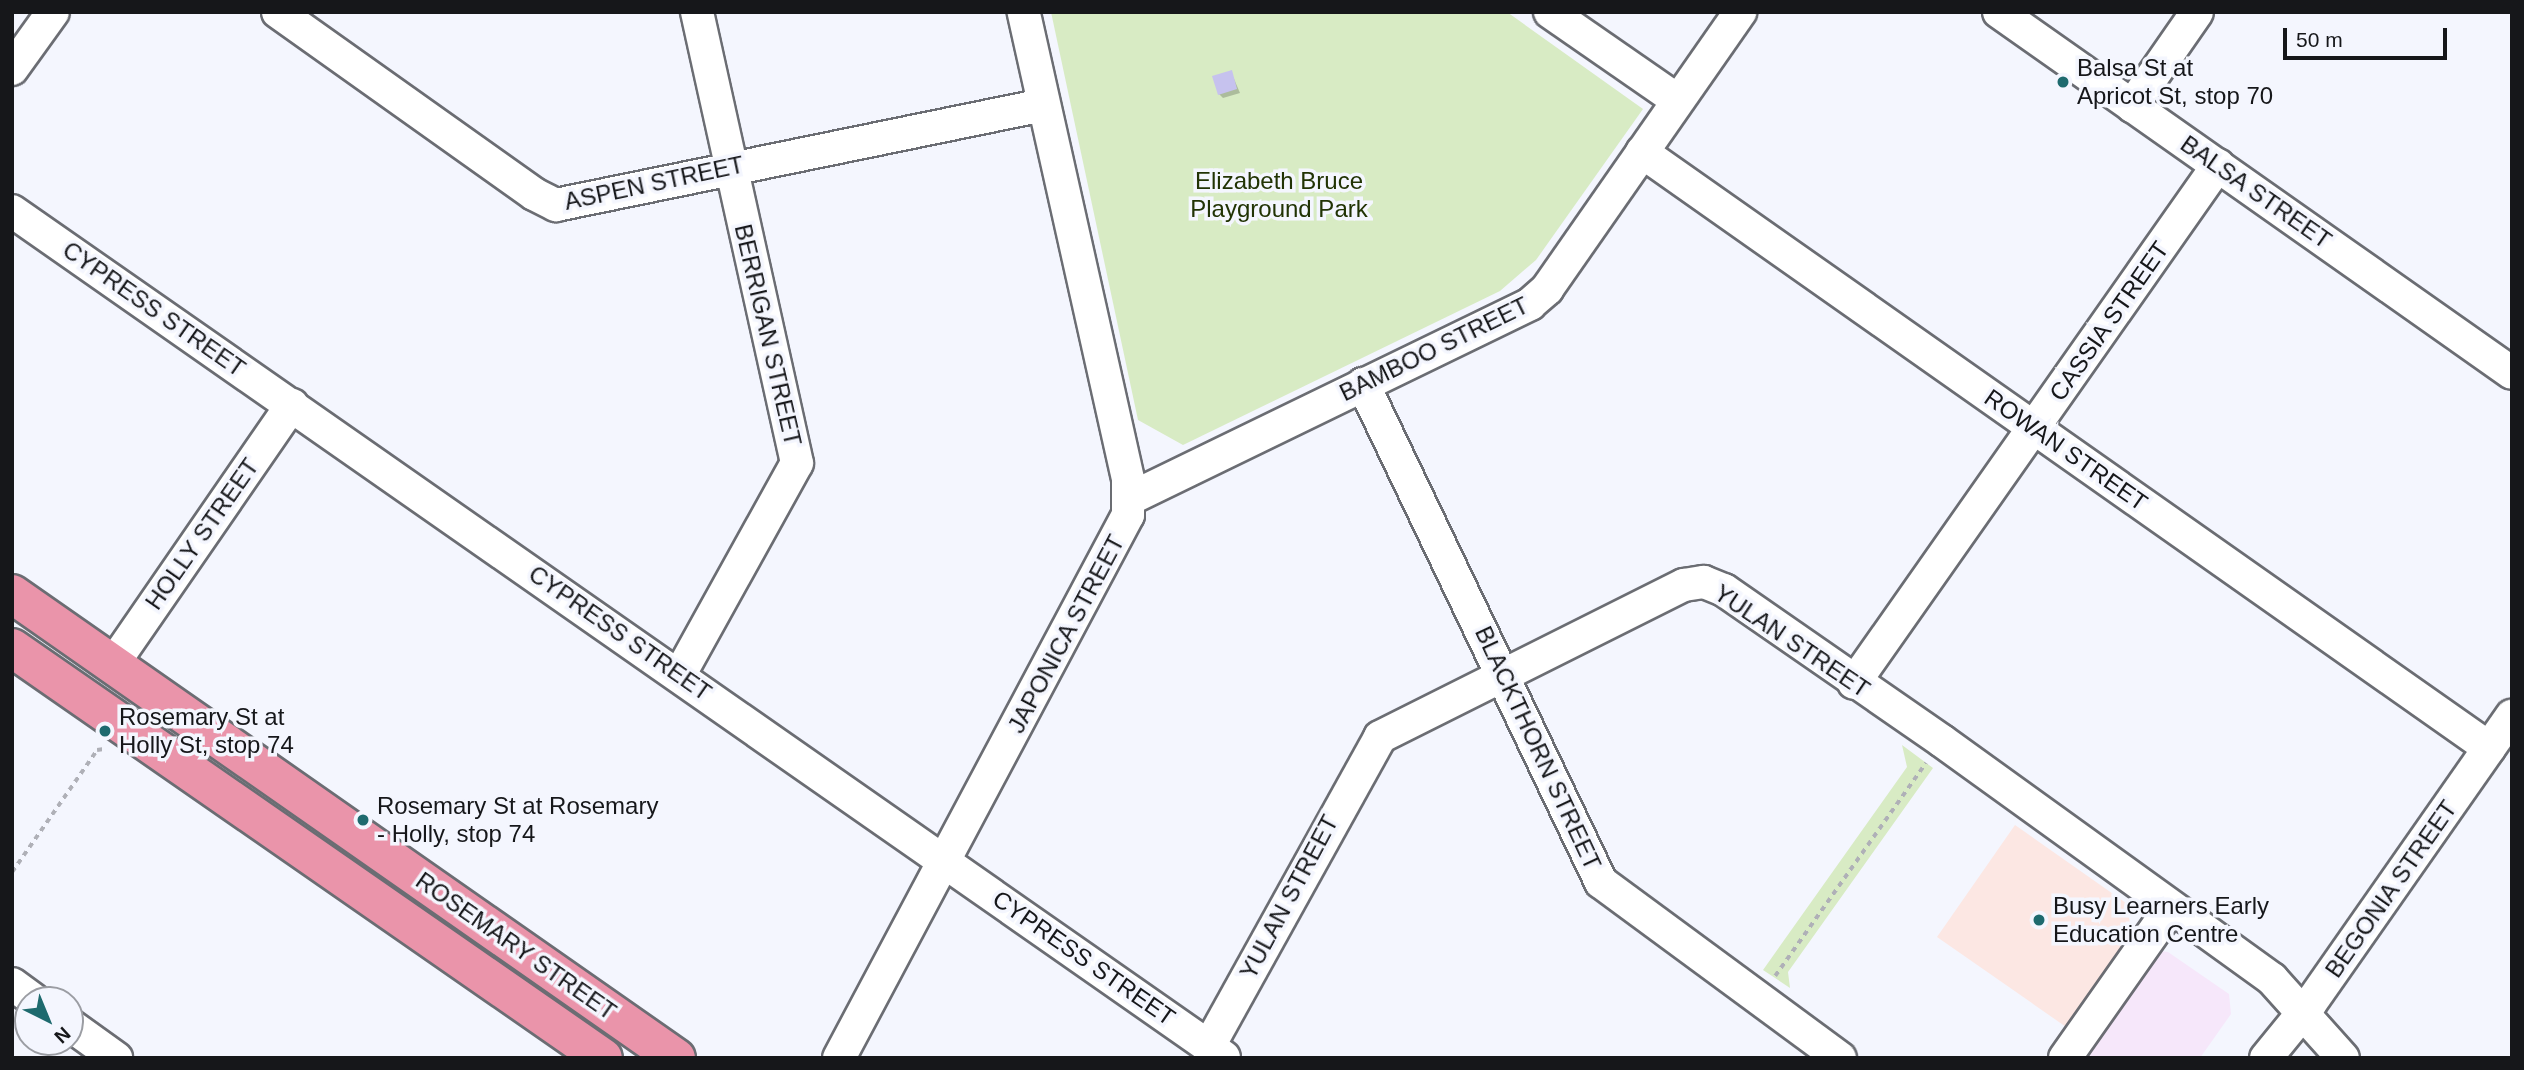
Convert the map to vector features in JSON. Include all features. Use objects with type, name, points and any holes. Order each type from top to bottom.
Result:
[{"type":"main road","name":"ROSEMARY STREET","points":[[12,594],[676,1058]]},
{"type":"main road","name":"ROSEMARY STREET","points":[[12,648],[603,1058]]},
{"type":"street","points":[[12,69],[53,12]]},
{"type":"street","name":"ASPEN STREET","points":[[278,12],[534,194],[556,205],[730,167],[1043,105]]},
{"type":"street","name":"BERRIGAN STREET","points":[[680,674],[797,463],[697,12]]},
{"type":"street","name":"JAPONICA STREET","points":[[839,1058],[1112,551],[1128,515],[1129,499],[1024,12]]},
{"type":"street","points":[[1550,12],[1677,100]]},
{"type":"street","name":"BAMBOO STREET","points":[[1129,499],[1530,304],[1547,289],[1740,12]]},
{"type":"street","name":"BALSA STREET","points":[[1999,12],[2512,373]]},
{"type":"street","points":[[2132,106],[2197,12]]},
{"type":"street","name":"ROWAN STREET","points":[[1642,152],[2489,748]]},
{"type":"street","name":"CASSIA STREET","points":[[1854,683],[2218,165]]},
{"type":"street","name":"CYPRESS STREET","points":[[12,211],[680,674],[1217,1052]]},
{"type":"street","name":"BLACKTHORN STREET","points":[[1363,384],[1504,672],[1601,882],[1840,1058]]},
{"type":"street","name":"HOLLY STREET","points":[[113,664],[292,405]]},
{"type":"street","name":"YULAN STREET","points":[[1217,1052],[1370,748],[1392,728],[1504,672],[1684,585],[1704,582],[1724,590],[1854,683],[1942,741],[2272,979],[2343,1058]]},
{"type":"street","name":"BEGONIA STREET","points":[[2266,1058],[2512,716]]},
{"type":"street","points":[[2065,1058],[2171,907]]},
{"type":"street","points":[[84,1035],[116,1058]]},
{"type":"path","points":[[1758,999],[1942,741]]},
{"type":"path","points":[[12,872],[97,750],[109,747]]},
{"type":"shaded area","name":"Busy Learners Early Education Centre","points":[[2015,825],[2126,903],[2133,938],[2069,1029],[1937,937]]},
{"type":"shaded area","points":[[2152,950],[2168,952],[2229,994],[2231,1014],[2200,1058],[2077,1058]]},
{"type":"green space","name":"Elizabeth Bruce Playground Park","points":[[1051,12],[1507,12],[1643,109],[1536,260],[1500,291],[1183,445],[1138,420]]},
{"type":"green space","points":[[1902,745],[1933,768],[1788,972],[1790,988],[1763,970],[1907,767]]},
{"type":"building","points":[[1232,70],[1237,89],[1218,95],[1212,76]]},
{"type":"place","name":"Balsa St at Apricot St, stop 70","points":[[2063,82]]},
{"type":"place","name":"Rosemary St at Holly St, stop 74","points":[[105,731]]},
{"type":"place","name":"Rosemary St at Rosemary - Holly, stop 74","points":[[363,820]]},
{"type":"place","name":"Busy Learners Early Education Centre","points":[[2039,920]]}]
